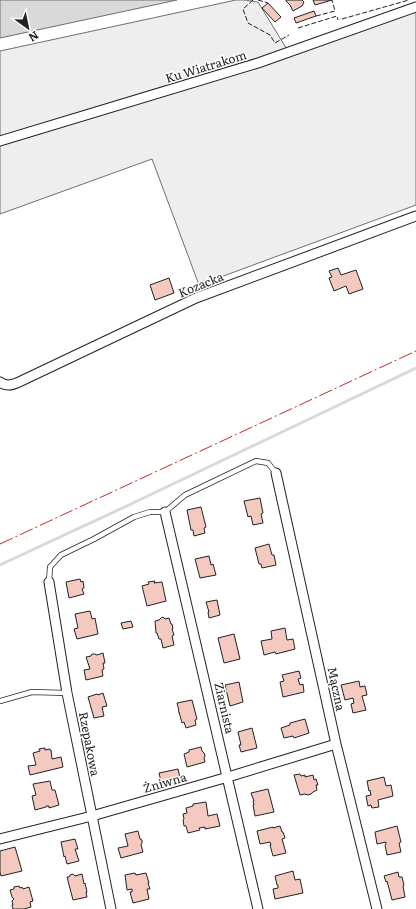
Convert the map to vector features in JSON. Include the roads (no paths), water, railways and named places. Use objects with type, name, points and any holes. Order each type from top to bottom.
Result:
[{"type":"street","name":"Ku Wiatrakom","points":[[0,141],[258,63],[416,6]]},
{"type":"street","name":"Kozacka","points":[[0,382],[7,385],[19,382],[196,298],[416,216]]},
{"type":"street","name":"Mączna","points":[[276,473],[336,744],[377,909]]},
{"type":"street","name":"Ziarnista","points":[[165,512],[258,909]]},
{"type":"street","name":"Rzepakowa","points":[[49,582],[67,693],[112,909]]},
{"type":"street","name":"Żniwna","points":[[0,839],[92,816],[336,744]]},
{"type":"lane","points":[[49,582],[50,567],[62,555],[134,517],[150,512],[165,512],[185,495],[256,461],[268,463],[276,473]]},
{"type":"lane","points":[[0,701],[32,692],[67,693]]},
{"type":"waterway","points":[[0,565],[416,368]]}]
